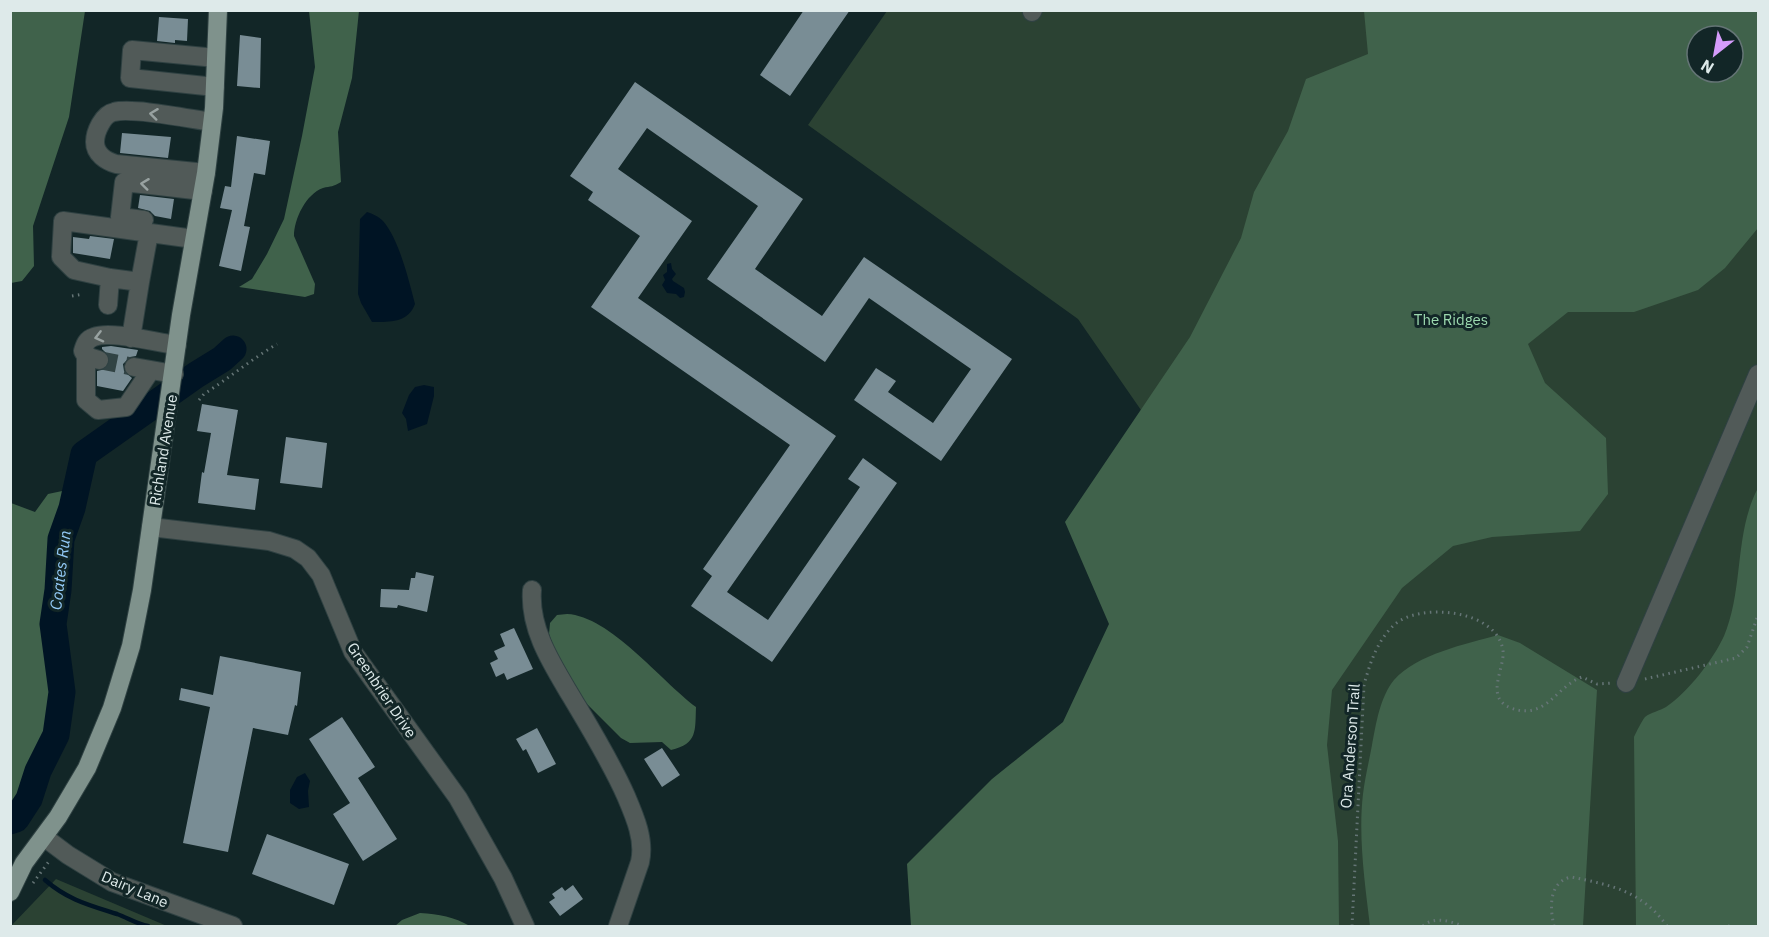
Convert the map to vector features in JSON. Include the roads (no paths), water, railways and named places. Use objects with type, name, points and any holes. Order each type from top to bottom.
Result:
[{"type":"main road","name":"Richland Avenue","points":[[10,892],[17,868],[44,837],[87,768],[112,708],[138,617],[212,122],[218,10]]},
{"type":"street","points":[[214,87],[130,78],[132,50],[216,58]]},
{"type":"street","points":[[204,182],[107,162],[98,153],[95,144],[97,130],[105,117],[112,112],[132,111],[212,122]]},
{"type":"street","points":[[195,233],[120,217],[124,182],[204,182]]},
{"type":"street","points":[[140,282],[74,270],[62,257],[63,221],[149,233],[195,233]]},
{"type":"street","points":[[131,338],[149,233]]},
{"type":"street","points":[[108,305],[110,278]]},
{"type":"street","points":[[174,374],[142,369],[126,407],[98,410],[86,400],[93,358],[84,351],[85,343],[93,337],[107,334],[177,345]]},
{"type":"street","points":[[1626,683],[1758,374]]},
{"type":"street","name":"Greenbrier Drive","points":[[151,527],[269,541],[295,549],[308,558],[321,575],[353,652],[458,798],[502,878],[525,927]]},
{"type":"street","points":[[532,590],[533,616],[549,657],[620,783],[638,826],[642,854],[618,927]]},
{"type":"street","name":"Dairy Lane","points":[[44,837],[112,882],[233,927]]},
{"type":"water","points":[[367,212],[383,221],[389,229],[399,249],[410,284],[415,304],[408,315],[398,320],[372,322],[358,294],[360,219]]},
{"type":"water","points":[[671,263],[676,274],[672,279],[684,288],[684,297],[680,298],[676,294],[667,293],[662,285],[665,280],[663,275],[667,272],[667,264]]},
{"type":"water","points":[[424,385],[434,387],[427,424],[408,431],[406,419],[402,413],[415,387]]},
{"type":"water","points":[[305,773],[310,781],[309,807],[299,809],[290,803],[290,790],[297,777]]},
{"type":"waterway","name":"Coates Run","points":[[10,821],[16,819],[29,799],[38,771],[56,735],[62,692],[53,624],[61,539],[72,508],[84,454],[222,359],[233,349]]},
{"type":"waterway","points":[[45,880],[79,901],[148,926]]},
{"type":"tunnel","points":[[99,360],[134,367]]},
{"type":"park label","name":"The Ridges","points":[[1451,319]]}]
